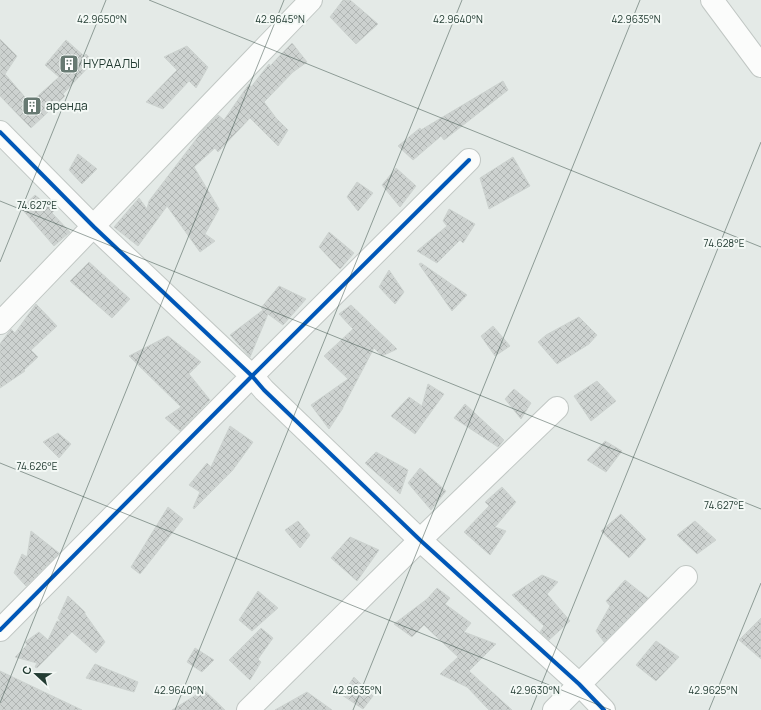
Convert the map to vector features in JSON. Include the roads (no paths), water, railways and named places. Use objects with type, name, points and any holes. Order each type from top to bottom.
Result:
[{"type":"street","points":[[0,323],[311,0]]},
{"type":"street","points":[[712,0],[761,66]]},
{"type":"street","points":[[0,132],[94,227],[252,376],[264,390],[420,540],[579,684],[604,710]]},
{"type":"street","points":[[0,630],[469,160]]},
{"type":"street","points":[[248,710],[420,540],[557,408]]},
{"type":"street","points":[[554,710],[686,577]]},
{"type":"place","name":"НУРААЛЫ","points":[[69,64]]},
{"type":"place","name":"аренда","points":[[32,106]]}]
